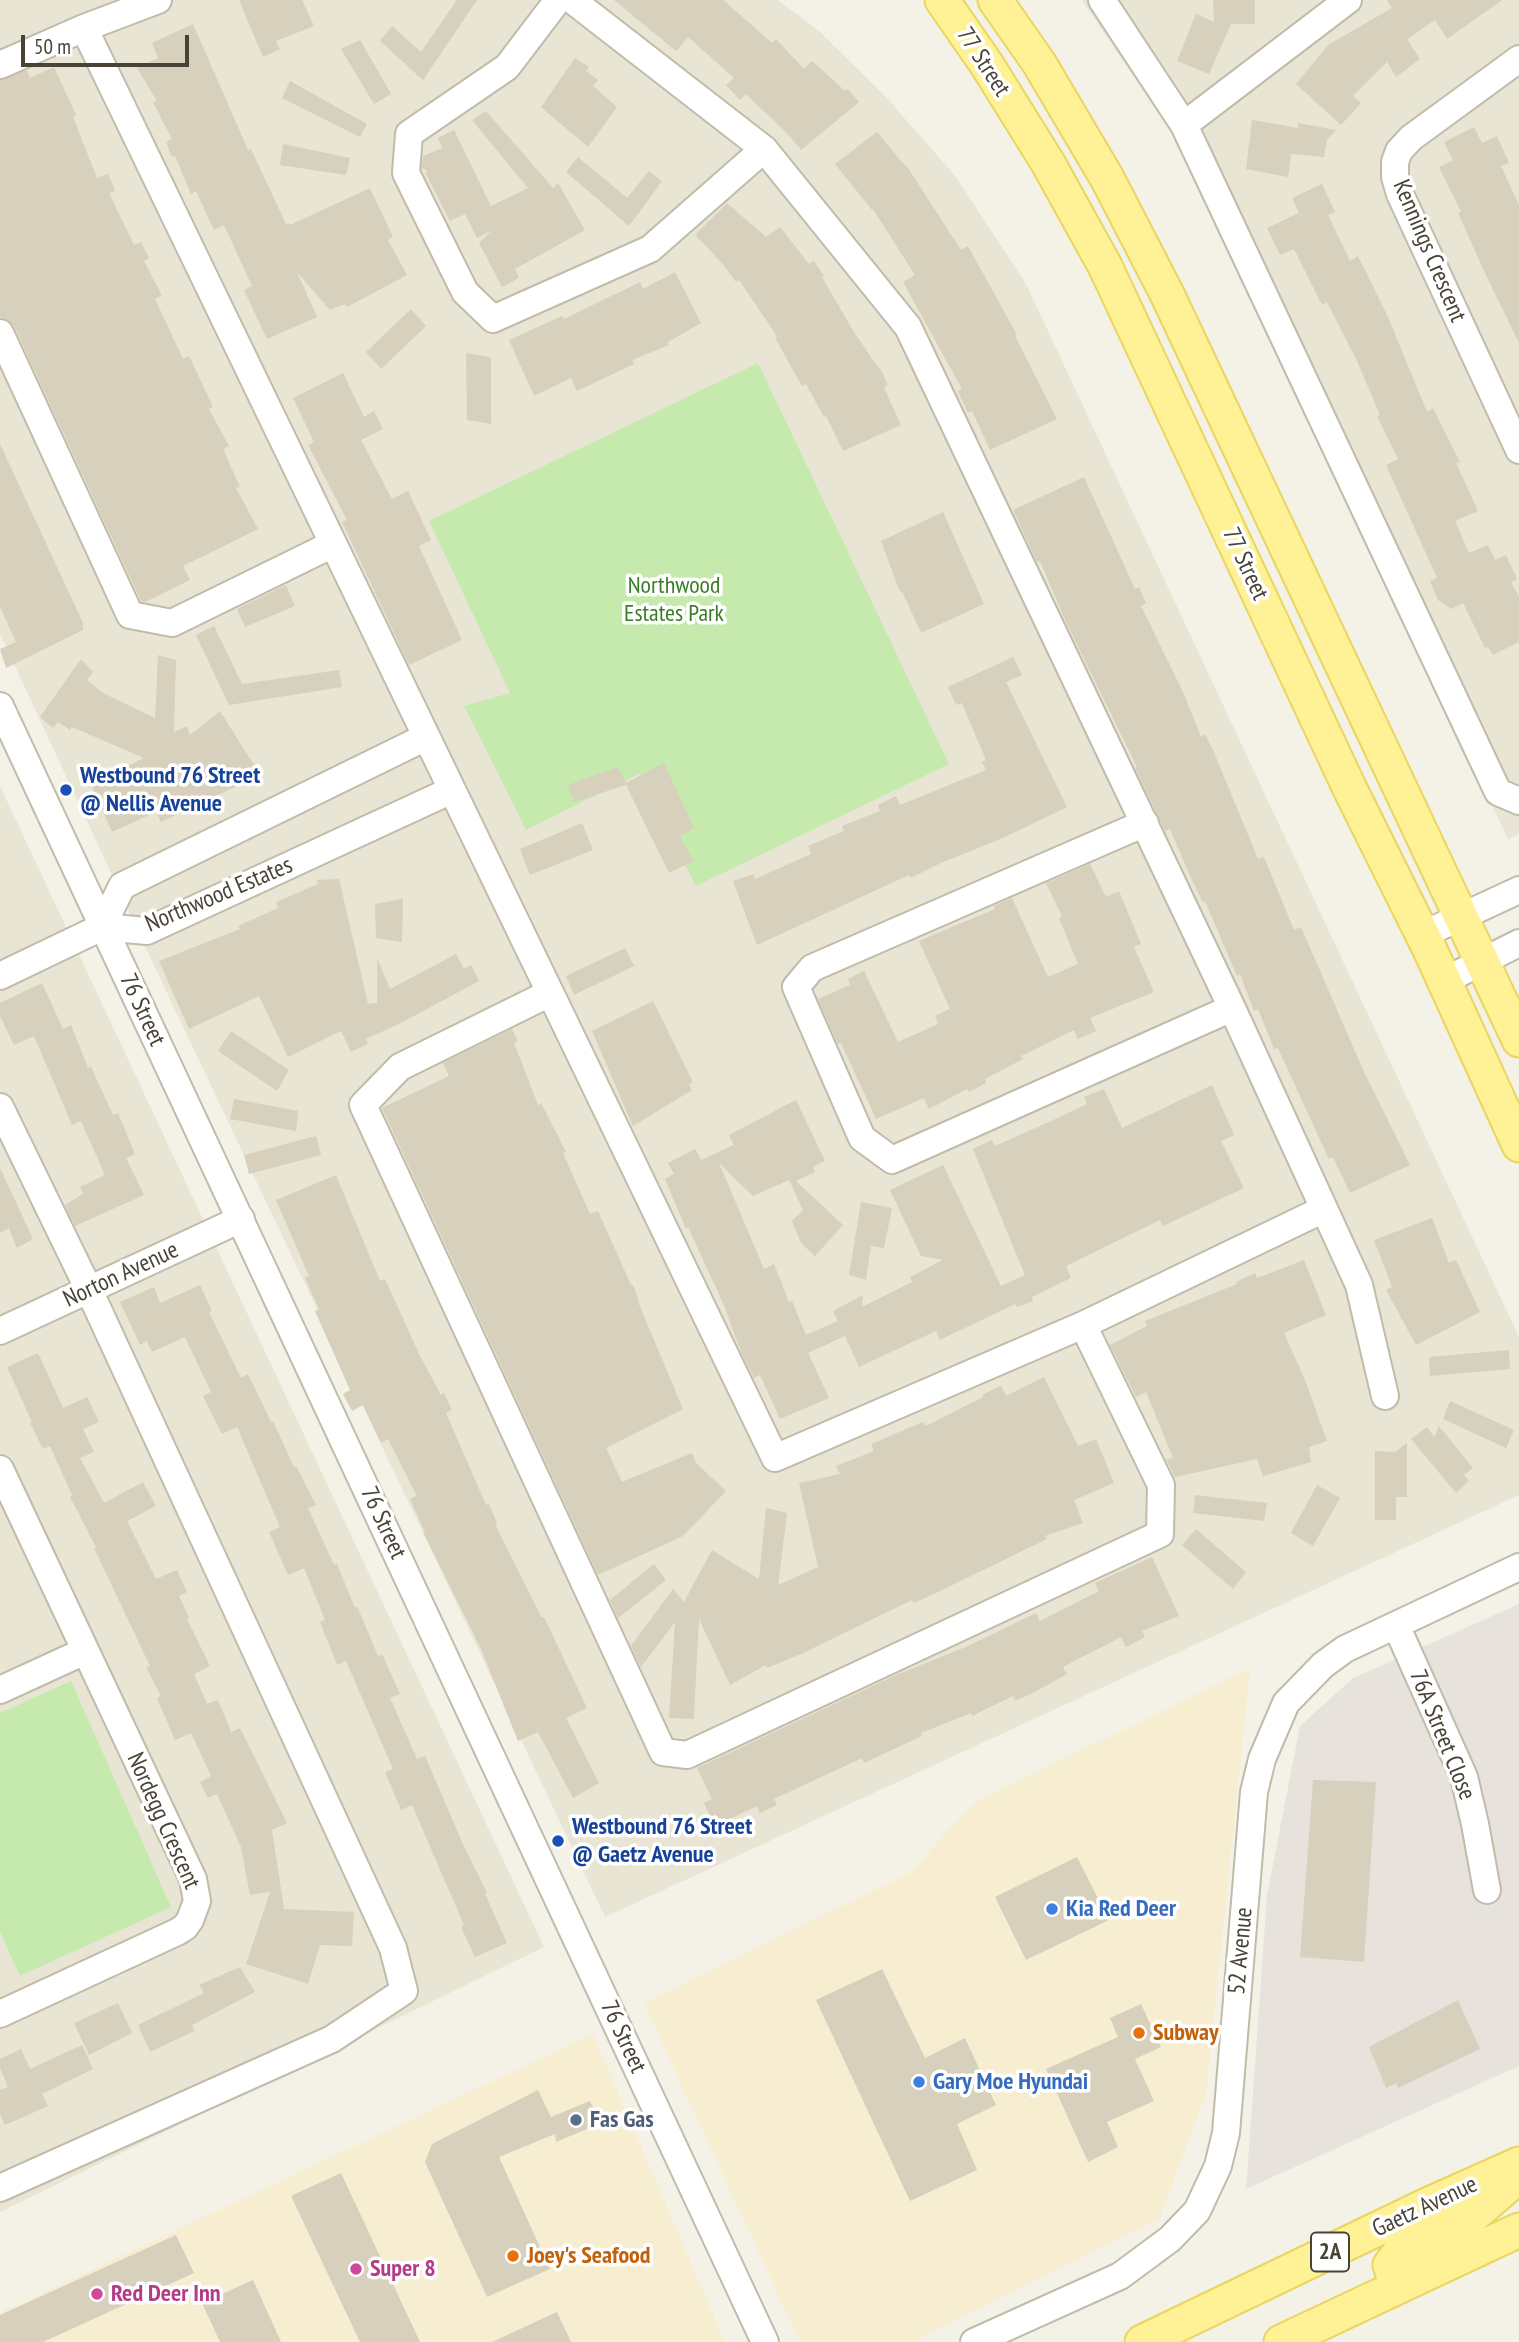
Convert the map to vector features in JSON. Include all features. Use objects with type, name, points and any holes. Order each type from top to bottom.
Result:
[{"type":"main road","name":"77 Street","points":[[942,0],[987,65],[1048,163],[1105,266],[1349,787],[1376,808],[1441,926]]},
{"type":"main road","name":"77 Street","points":[[995,0],[1039,63],[1107,178],[1167,294],[1441,926],[1444,981],[1519,1144]]},
{"type":"main road","points":[[1441,926],[1457,948],[1483,960],[1519,1040]]},
{"type":"main road","name":"Gaetz Avenue","points":[[1142,2342],[1427,2205],[1519,2164]]},
{"type":"main road","points":[[1397,2287],[1390,2265],[1399,2253],[1469,2219],[1519,2176]]},
{"type":"main road","name":"2A","points":[[1281,2342],[1519,2230]]},
{"type":"street","points":[[0,65],[84,28],[158,0]]},
{"type":"street","points":[[558,0],[507,67],[409,134],[406,173],[465,292],[494,319],[650,249],[764,149]]},
{"type":"street","points":[[572,0],[764,149],[908,327],[1232,1008],[1359,1285],[1385,1395]]},
{"type":"street","points":[[1102,0],[1184,125],[1498,792],[1519,801]]},
{"type":"street","points":[[1184,125],[1348,0]]},
{"type":"street","points":[[84,28],[775,1458],[1083,1325],[1324,1209]]},
{"type":"street","name":"Kennings Crescent","points":[[1518,62],[1411,138],[1399,151],[1395,177],[1400,194],[1519,450]]},
{"type":"street","points":[[0,333],[130,615],[172,623],[333,544]]},
{"type":"street","name":"76 Street","points":[[0,706],[765,2342]]},
{"type":"street","name":"Northwood Estates","points":[[426,737],[122,886],[102,927],[147,931],[452,790]]},
{"type":"street","points":[[1144,823],[812,968],[796,987],[862,1138],[892,1160],[1232,1008]]},
{"type":"street","points":[[1441,926],[1519,890]]},
{"type":"street","points":[[0,976],[102,927]]},
{"type":"street","points":[[1444,981],[1519,943]]},
{"type":"street","points":[[550,993],[400,1067],[363,1105],[663,1752],[687,1755],[1160,1534],[1161,1485],[1083,1325]]},
{"type":"street","points":[[0,1107],[8,1145],[89,1290],[393,1948],[404,1991],[332,2039],[0,2188]]},
{"type":"street","name":"Norton Avenue","points":[[0,1331],[241,1219]]},
{"type":"street","name":"Nordegg Crescent","points":[[0,1469],[9,1512],[85,1650],[193,1879],[197,1901],[190,1920],[177,1932],[2,2007]]},
{"type":"street","name":"52 Avenue","points":[[974,2342],[1120,2276],[1170,2239],[1197,2211],[1217,2166],[1226,2133],[1254,1792],[1262,1759],[1286,1703],[1322,1665],[1345,1649],[1519,1567]]},
{"type":"street","name":"76A Street Close","points":[[1396,1625],[1464,1777],[1487,1889]]},
{"type":"street","points":[[0,1690],[85,1650]]},
{"type":"shaded area","points":[[0,0],[778,0],[819,31],[886,97],[956,177],[1026,284],[1519,1337],[1519,1495],[605,1917],[0,634]]},
{"type":"shaded area","points":[[1082,0],[1519,0],[1519,834],[1508,839],[1173,135]]},
{"type":"shaded area","points":[[0,786],[544,1947],[0,2212]]},
{"type":"shaded area","points":[[1519,1604],[1519,2066],[1246,2189],[1267,1895],[1300,1726],[1353,1678]]},
{"type":"shaded area","points":[[1250,1668],[1206,2094],[1159,2219],[912,2342],[800,2342],[644,2004],[909,1873],[975,1802]]},
{"type":"shaded area","points":[[593,2034],[725,2342],[0,2342],[0,2313]]},
{"type":"green space","name":"Northwood Estates Park","points":[[758,363],[949,764],[696,886],[639,774],[526,830],[464,706],[510,693],[429,521]]},
{"type":"green space","points":[[71,1681],[171,1907],[20,1976],[0,1932],[0,1713]]},
{"type":"building","points":[[239,0],[302,0],[314,26],[276,41],[280,49],[263,57]]},
{"type":"building","points":[[457,0],[477,0],[423,80],[380,41],[392,26],[421,52]]},
{"type":"building","points":[[614,0],[723,0],[772,43],[776,39],[804,69],[812,61],[845,91],[848,89],[859,102],[801,150],[746,94],[740,100],[726,85],[734,78],[688,37],[676,51]]},
{"type":"building","points":[[1213,0],[1255,0],[1255,24],[1231,24],[1209,74],[1177,61],[1196,14],[1214,22]]},
{"type":"building","points":[[1387,0],[1502,0],[1447,39],[1435,20],[1407,39],[1420,59],[1396,77],[1387,62],[1353,96],[1361,103],[1341,125],[1296,84],[1328,45],[1392,8]]},
{"type":"building","points":[[193,24],[248,150],[251,149],[286,224],[290,225],[370,188],[393,237],[388,240],[407,275],[347,307],[345,304],[330,310],[297,272],[317,317],[267,339],[244,290],[252,286],[224,225],[214,230],[196,191],[191,194],[166,142],[172,139],[153,102],[157,101],[137,68],[158,58],[152,43]]},
{"type":"building","points":[[360,40],[391,94],[374,104],[341,49]]},
{"type":"building","points":[[575,58],[589,67],[586,71],[598,80],[593,86],[617,107],[588,147],[541,107]]},
{"type":"building","points":[[54,67],[76,115],[73,117],[97,178],[108,174],[115,191],[109,193],[134,245],[141,242],[149,258],[144,261],[162,296],[155,299],[183,359],[189,356],[213,407],[209,409],[229,446],[223,449],[240,487],[236,488],[258,529],[183,566],[190,580],[145,602],[141,601],[14,326],[0,317],[0,80],[27,70],[30,78]]},
{"type":"building","points":[[290,81],[367,124],[360,137],[282,98]]},
{"type":"building","points":[[486,111],[553,188],[558,183],[585,230],[515,269],[519,278],[502,287],[479,243],[491,231],[477,238],[465,214],[450,221],[426,174],[427,170],[422,168],[423,156],[442,148],[438,138],[454,130],[491,206],[528,188],[472,120]]},
{"type":"building","points":[[1252,120],[1298,128],[1298,123],[1336,130],[1327,140],[1324,157],[1291,154],[1288,177],[1246,169]]},
{"type":"building","points":[[1474,127],[1482,143],[1497,136],[1509,163],[1501,166],[1519,205],[1519,343],[1439,167],[1453,160],[1444,142]]},
{"type":"building","points":[[877,132],[906,165],[961,250],[968,246],[1017,335],[1015,336],[1057,419],[990,450],[972,411],[968,413],[958,391],[962,389],[903,282],[915,275],[873,209],[835,164]]},
{"type":"building","points":[[283,144],[350,158],[346,175],[280,165]]},
{"type":"building","points":[[578,157],[627,198],[649,171],[662,181],[629,226],[566,172]]},
{"type":"building","points":[[1322,184],[1335,212],[1328,215],[1350,261],[1358,256],[1388,317],[1427,412],[1433,408],[1460,462],[1456,463],[1478,511],[1455,521],[1469,553],[1488,545],[1495,560],[1506,555],[1517,579],[1511,582],[1519,597],[1519,642],[1493,655],[1488,647],[1485,648],[1463,603],[1451,609],[1438,600],[1430,581],[1437,578],[1386,465],[1398,459],[1377,416],[1380,415],[1357,361],[1327,302],[1322,305],[1294,249],[1280,255],[1267,228],[1299,213],[1292,198]]},
{"type":"building","points":[[727,203],[766,237],[780,227],[809,264],[814,261],[852,329],[880,368],[888,385],[884,388],[901,425],[843,451],[826,416],[824,417],[806,384],[802,386],[775,338],[777,336],[739,280],[736,282],[695,235]]},
{"type":"building","points":[[675,272],[701,323],[668,342],[669,345],[632,360],[634,364],[577,391],[571,378],[534,396],[509,340],[562,316],[564,319],[640,282],[643,289]]},
{"type":"building","points":[[411,309],[426,326],[381,369],[366,352]]},
{"type":"building","points":[[466,353],[491,357],[491,424],[467,420]]},
{"type":"building","points":[[343,373],[364,417],[374,411],[383,429],[361,440],[392,499],[408,491],[431,540],[419,546],[462,640],[409,665],[342,522],[347,520],[308,445],[314,442],[293,398]]},
{"type":"building","points":[[0,444],[83,623],[83,630],[6,668],[0,649],[16,642],[0,607]]},
{"type":"building","points":[[1084,477],[1135,589],[1139,587],[1146,603],[1141,606],[1183,692],[1201,737],[1205,734],[1213,750],[1258,859],[1264,857],[1294,930],[1301,927],[1364,1072],[1410,1165],[1350,1193],[1333,1157],[1329,1159],[1278,1048],[1274,1049],[1258,1009],[1254,1011],[1240,974],[1237,976],[1170,829],[1165,831],[1135,768],[1137,767],[1065,620],[1040,561],[1037,562],[1013,510]]},
{"type":"building","points":[[943,512],[984,604],[921,633],[902,591],[900,592],[881,541]]},
{"type":"building","points":[[286,585],[295,606],[245,627],[237,609]]},
{"type":"building","points":[[214,626],[242,684],[339,670],[342,687],[229,705],[196,635]]},
{"type":"building","points":[[158,655],[176,660],[174,732],[187,726],[190,735],[220,711],[259,773],[161,822],[156,812],[112,832],[91,784],[144,758],[72,727],[70,730],[58,722],[53,728],[40,717],[81,659],[93,672],[87,680],[103,693],[155,718]]},
{"type":"building","points":[[1013,657],[1022,675],[1006,682],[1067,807],[1005,837],[911,878],[909,875],[757,945],[733,881],[753,874],[755,879],[811,854],[808,846],[844,831],[842,826],[880,811],[878,805],[896,796],[900,805],[986,770],[982,762],[986,760],[962,703],[956,705],[948,687]]},
{"type":"building","points":[[664,763],[694,828],[680,836],[693,861],[669,873],[626,785],[574,802],[568,785],[618,767],[626,783]]},
{"type":"building","points":[[582,823],[593,850],[530,875],[520,849]]},
{"type":"building","points":[[1090,864],[1106,897],[1119,891],[1141,944],[1134,947],[1154,992],[1090,1018],[1096,1031],[1078,1039],[1074,1030],[1021,1056],[1023,1059],[985,1079],[986,1083],[969,1092],[967,1089],[929,1109],[924,1098],[876,1119],[818,999],[850,985],[848,979],[864,971],[898,1042],[938,1024],[935,1016],[950,1009],[919,941],[995,909],[994,906],[1012,898],[1048,977],[1078,964],[1059,918],[1062,916],[1046,883]]},
{"type":"building","points":[[339,879],[368,1004],[377,1003],[377,958],[390,989],[456,954],[464,969],[471,965],[479,981],[366,1039],[368,1044],[351,1052],[341,1031],[288,1057],[259,996],[189,1029],[159,961],[240,929],[238,926],[278,908],[276,902],[318,884],[317,880]]},
{"type":"building","points":[[403,899],[402,942],[376,938],[375,904]]},
{"type":"building","points":[[625,948],[634,966],[574,995],[566,976]]},
{"type":"building","points":[[42,983],[63,1029],[71,1025],[88,1068],[91,1067],[113,1115],[118,1113],[135,1154],[126,1158],[144,1195],[75,1226],[65,1205],[83,1194],[80,1187],[105,1175],[81,1121],[72,1125],[34,1036],[14,1045],[0,1016],[0,1003]]},
{"type":"building","points":[[653,1001],[693,1082],[689,1084],[692,1090],[633,1126],[592,1031]]},
{"type":"building","points":[[512,1029],[518,1041],[514,1043],[538,1105],[541,1103],[566,1152],[563,1153],[590,1214],[598,1211],[633,1285],[683,1409],[606,1448],[622,1482],[692,1453],[696,1463],[726,1491],[683,1536],[598,1575],[382,1108],[449,1076],[443,1063]]},
{"type":"building","points":[[231,1031],[289,1070],[277,1091],[218,1051]]},
{"type":"building","points":[[1212,1085],[1234,1135],[1221,1141],[1244,1188],[1163,1226],[1160,1220],[1066,1266],[1071,1278],[1032,1297],[1033,1301],[1017,1307],[1015,1304],[940,1340],[936,1331],[859,1367],[845,1336],[808,1353],[829,1398],[780,1419],[760,1375],[754,1378],[741,1352],[723,1303],[688,1227],[686,1229],[665,1179],[674,1174],[668,1163],[695,1149],[701,1160],[734,1145],[729,1135],[796,1100],[825,1161],[813,1167],[815,1172],[796,1181],[843,1225],[815,1256],[801,1243],[792,1221],[803,1210],[789,1180],[753,1196],[719,1163],[764,1269],[774,1264],[806,1335],[838,1321],[833,1311],[863,1295],[862,1307],[912,1282],[910,1277],[943,1260],[921,1256],[890,1190],[943,1165],[1001,1286],[1025,1275],[973,1149],[992,1140],[995,1146],[1049,1122],[1087,1104],[1084,1097],[1104,1089],[1122,1128]]},
{"type":"building","points":[[234,1099],[298,1111],[296,1131],[230,1119]]},
{"type":"building","points":[[316,1136],[321,1155],[249,1174],[244,1155]]},
{"type":"building","points":[[0,1168],[33,1239],[17,1248],[9,1228],[0,1233]]},
{"type":"building","points":[[336,1175],[380,1281],[385,1279],[420,1356],[441,1395],[444,1393],[452,1410],[446,1413],[486,1505],[489,1504],[497,1523],[495,1524],[542,1618],[544,1617],[587,1708],[566,1718],[599,1783],[573,1798],[538,1732],[518,1741],[481,1649],[423,1532],[410,1499],[417,1496],[388,1439],[381,1443],[363,1405],[352,1411],[343,1394],[350,1390],[315,1311],[319,1309],[305,1278],[309,1276],[276,1200]]},
{"type":"building","points":[[861,1202],[892,1208],[884,1248],[871,1246],[866,1280],[849,1275]]},
{"type":"building","points":[[1432,1218],[1449,1263],[1456,1260],[1480,1312],[1416,1345],[1386,1290],[1392,1287],[1374,1240]]},
{"type":"building","points":[[1304,1260],[1326,1315],[1284,1333],[1305,1380],[1327,1441],[1309,1447],[1311,1462],[1263,1476],[1257,1459],[1175,1477],[1166,1459],[1173,1458],[1146,1392],[1136,1397],[1110,1345],[1147,1326],[1145,1321],[1237,1284],[1236,1282],[1255,1273],[1257,1278]]},
{"type":"building","points":[[200,1285],[212,1311],[209,1312],[241,1378],[248,1374],[316,1505],[308,1508],[334,1565],[337,1564],[355,1608],[357,1606],[378,1656],[382,1654],[400,1694],[390,1698],[417,1759],[425,1756],[507,1943],[475,1957],[412,1805],[401,1810],[385,1772],[393,1769],[346,1661],[337,1665],[320,1622],[325,1620],[304,1568],[288,1575],[269,1532],[280,1527],[237,1427],[222,1434],[203,1396],[211,1392],[185,1337],[152,1352],[147,1341],[140,1345],[120,1302],[154,1287],[160,1303]]},
{"type":"building","points":[[1509,1350],[1510,1369],[1430,1376],[1429,1357]]},
{"type":"building","points":[[38,1353],[63,1408],[87,1397],[99,1422],[83,1429],[94,1452],[80,1458],[104,1503],[143,1482],[156,1506],[127,1521],[156,1579],[177,1570],[187,1592],[179,1596],[210,1666],[194,1674],[207,1704],[218,1700],[231,1732],[240,1728],[287,1823],[272,1830],[284,1909],[354,1912],[352,1946],[320,1945],[308,1984],[246,1964],[270,1892],[250,1895],[241,1847],[217,1794],[208,1798],[200,1782],[211,1776],[191,1733],[175,1740],[157,1698],[161,1696],[146,1667],[150,1666],[94,1548],[96,1547],[70,1497],[72,1495],[50,1446],[43,1449],[30,1423],[32,1422],[7,1367]]},
{"type":"building","points":[[1044,1377],[1078,1446],[1096,1439],[1114,1483],[1074,1500],[1083,1523],[1045,1536],[1047,1539],[938,1592],[914,1603],[912,1600],[801,1654],[767,1668],[766,1665],[730,1685],[699,1619],[694,1719],[669,1718],[675,1622],[641,1667],[631,1646],[673,1589],[684,1602],[712,1550],[759,1579],[766,1508],[787,1513],[778,1585],[818,1567],[799,1483],[840,1474],[836,1466],[874,1451],[871,1444],[923,1422],[926,1426],[1001,1386],[1006,1396]]},
{"type":"building","points":[[1450,1401],[1514,1430],[1506,1448],[1443,1419]]},
{"type":"building","points":[[1439,1426],[1473,1468],[1464,1475],[1469,1481],[1456,1493],[1411,1439],[1427,1427],[1434,1437]]},
{"type":"building","points":[[1407,1443],[1407,1497],[1396,1497],[1396,1520],[1375,1520],[1375,1451],[1395,1452]]},
{"type":"building","points":[[1317,1485],[1340,1498],[1313,1546],[1291,1533]]},
{"type":"building","points":[[1195,1495],[1267,1503],[1264,1521],[1193,1513]]},
{"type":"building","points":[[1196,1529],[1246,1572],[1233,1589],[1182,1545]]},
{"type":"building","points":[[1152,1557],[1179,1616],[1142,1631],[1145,1637],[1126,1647],[1121,1637],[1063,1667],[1067,1674],[1033,1693],[1015,1701],[1013,1696],[972,1716],[971,1713],[921,1733],[922,1736],[864,1763],[862,1758],[774,1799],[777,1805],[760,1813],[757,1806],[715,1826],[704,1803],[712,1799],[697,1768],[1036,1613],[1040,1621],[1099,1591],[1095,1583]]},
{"type":"building","points":[[654,1564],[666,1580],[618,1618],[610,1600]]},
{"type":"building","points":[[1313,1780],[1376,1782],[1364,1962],[1300,1957]]},
{"type":"building","name":"Kia Red Deer","points":[[1077,1857],[1109,1920],[1026,1960],[995,1897]]},
{"type":"building","points":[[240,1967],[255,1992],[192,2025],[194,2031],[150,2052],[138,2025],[204,1993],[199,1985]]},
{"type":"building","name":"Gary Moe Hyundai","points":[[882,1969],[925,2058],[965,2038],[996,2105],[957,2124],[977,2170],[910,2201],[816,2000]]},
{"type":"building","points":[[1458,2000],[1480,2049],[1398,2088],[1396,2083],[1386,2088],[1369,2047]]},
{"type":"building","points":[[118,2003],[132,2033],[89,2055],[74,2023]]},
{"type":"building","points":[[1141,2004],[1161,2047],[1135,2059],[1154,2101],[1107,2122],[1118,2147],[1088,2162],[1046,2069],[1118,2037],[1110,2018]]},
{"type":"building","points":[[82,2045],[93,2069],[42,2094],[48,2106],[5,2125],[0,2114],[0,2090],[8,2087],[0,2068],[0,2059],[21,2049],[30,2069]]},
{"type":"building","points":[[538,2090],[551,2117],[590,2101],[601,2123],[556,2142],[555,2134],[499,2157],[550,2269],[487,2297],[425,2162],[432,2144]]},
{"type":"building","name":"Super 8","points":[[341,2173],[420,2342],[360,2342],[291,2196]]},
{"type":"building","name":"Red Deer Inn","points":[[176,2235],[194,2273],[43,2342],[0,2342],[0,2315]]},
{"type":"building","points":[[253,2280],[281,2342],[220,2342],[202,2303]]},
{"type":"building","points":[[557,2312],[571,2342],[492,2342]]},
{"type":"place","name":"Westbound 76 Street @ Nellis Avenue","points":[[66,790]]},
{"type":"place","name":"Westbound 76 Street @ Gaetz Avenue","points":[[558,1841]]},
{"type":"place","name":"Kia Red Deer","points":[[1052,1909]]},
{"type":"place","name":"Subway","points":[[1139,2033]]},
{"type":"place","name":"Gary Moe Hyundai","points":[[919,2082]]},
{"type":"place","name":"Fas Gas","points":[[576,2120]]},
{"type":"place","name":"Joey's Seafood","points":[[513,2256]]},
{"type":"place","name":"Super 8","points":[[356,2269]]},
{"type":"place","name":"Red Deer Inn","points":[[97,2294]]}]
